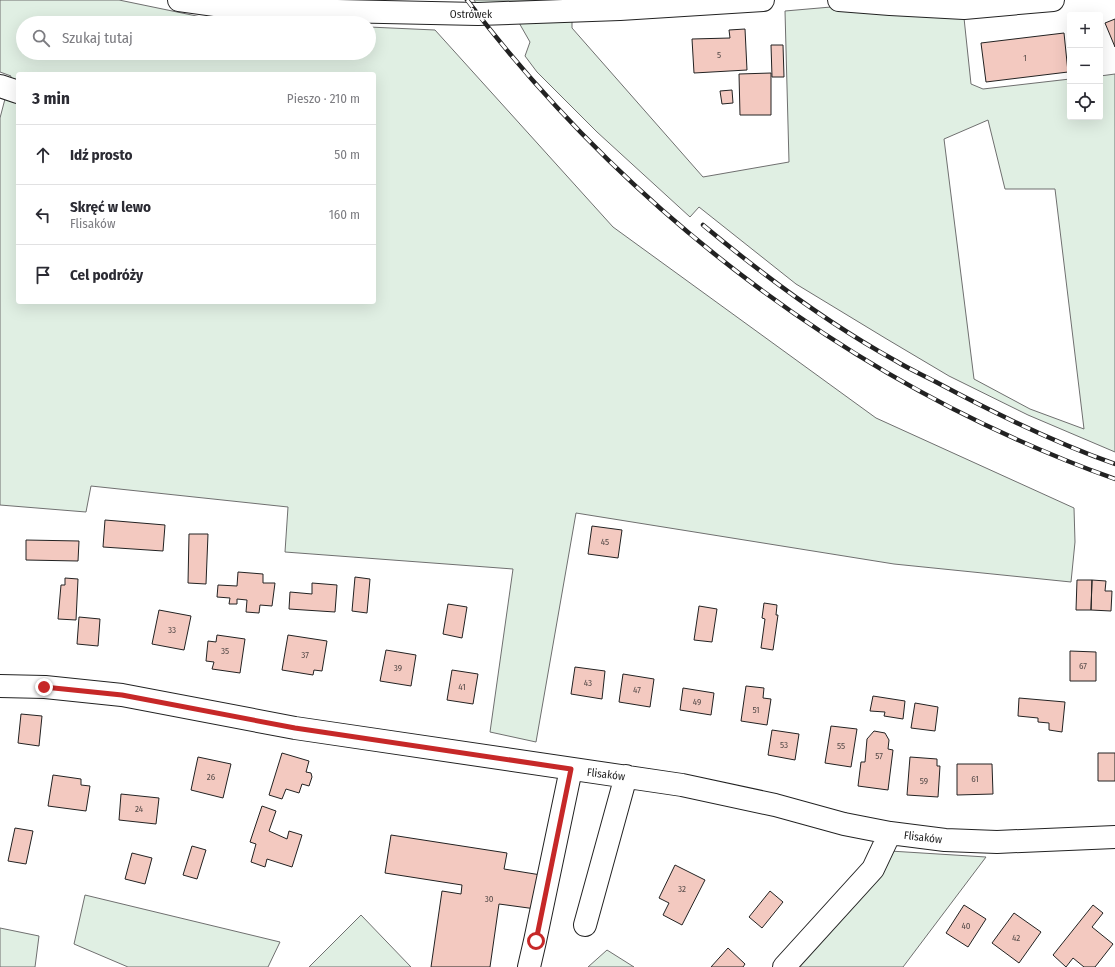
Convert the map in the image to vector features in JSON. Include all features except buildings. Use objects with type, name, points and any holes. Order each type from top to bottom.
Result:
[{"type":"street","name":"Ostrówek","points":[[179,0],[244,9],[478,14],[588,10],[763,0]]},
{"type":"street","points":[[839,0],[964,8],[1053,0]]},
{"type":"street","points":[[0,86],[16,91]]},
{"type":"street","name":"Flisaków","points":[[0,686],[44,687],[122,695],[295,728],[682,785],[768,803],[844,824],[890,833],[946,840],[990,841],[1115,837]]},
{"type":"street","points":[[528,967],[536,941],[571,769]]},
{"type":"street","points":[[586,925],[626,776]]},
{"type":"street","points":[[784,967],[873,869],[890,833]]},
{"type":"green space","points":[[0,0],[119,0],[196,16],[16,16],[16,60],[376,60],[376,27],[435,30],[613,227],[876,418],[1074,508],[1075,542],[1071,582],[894,564],[576,513],[536,742],[490,732],[513,569],[285,552],[288,507],[91,486],[86,512],[0,505],[0,118],[11,76],[0,72]]},
{"type":"green space","points":[[474,0],[645,0],[480,9]]},
{"type":"green space","points":[[831,7],[964,18],[971,84],[983,89],[1067,79],[1067,120],[1103,120],[1103,76],[1115,74],[1115,452],[1028,415],[949,376],[796,284],[699,207],[690,217],[597,132],[537,72],[525,56],[530,42],[518,21],[572,19],[572,28],[703,177],[789,162],[785,11]],"holes":[[[988,120],[1005,189],[1055,189],[1084,429],[1030,409],[974,379],[944,139]]]},
{"type":"green space","points":[[890,851],[986,857],[903,967],[795,967]]},
{"type":"green space","points":[[85,895],[280,942],[268,967],[128,967],[74,944]]},
{"type":"green space","points":[[361,915],[411,967],[309,967]]},
{"type":"green space","points":[[0,928],[39,936],[35,967],[0,967]]},
{"type":"green space","points":[[607,950],[634,967],[588,967]]},
{"type":"railway","points":[[467,0],[532,79],[602,153],[677,223],[756,286],[841,344],[929,396],[1020,441],[1115,479]]},
{"type":"railway","points":[[703,225],[796,298],[845,331],[906,367],[1046,437],[1115,464]]},
{"type":"route","points":[[44,687],[122,695],[295,728],[571,769],[536,941]]}]
